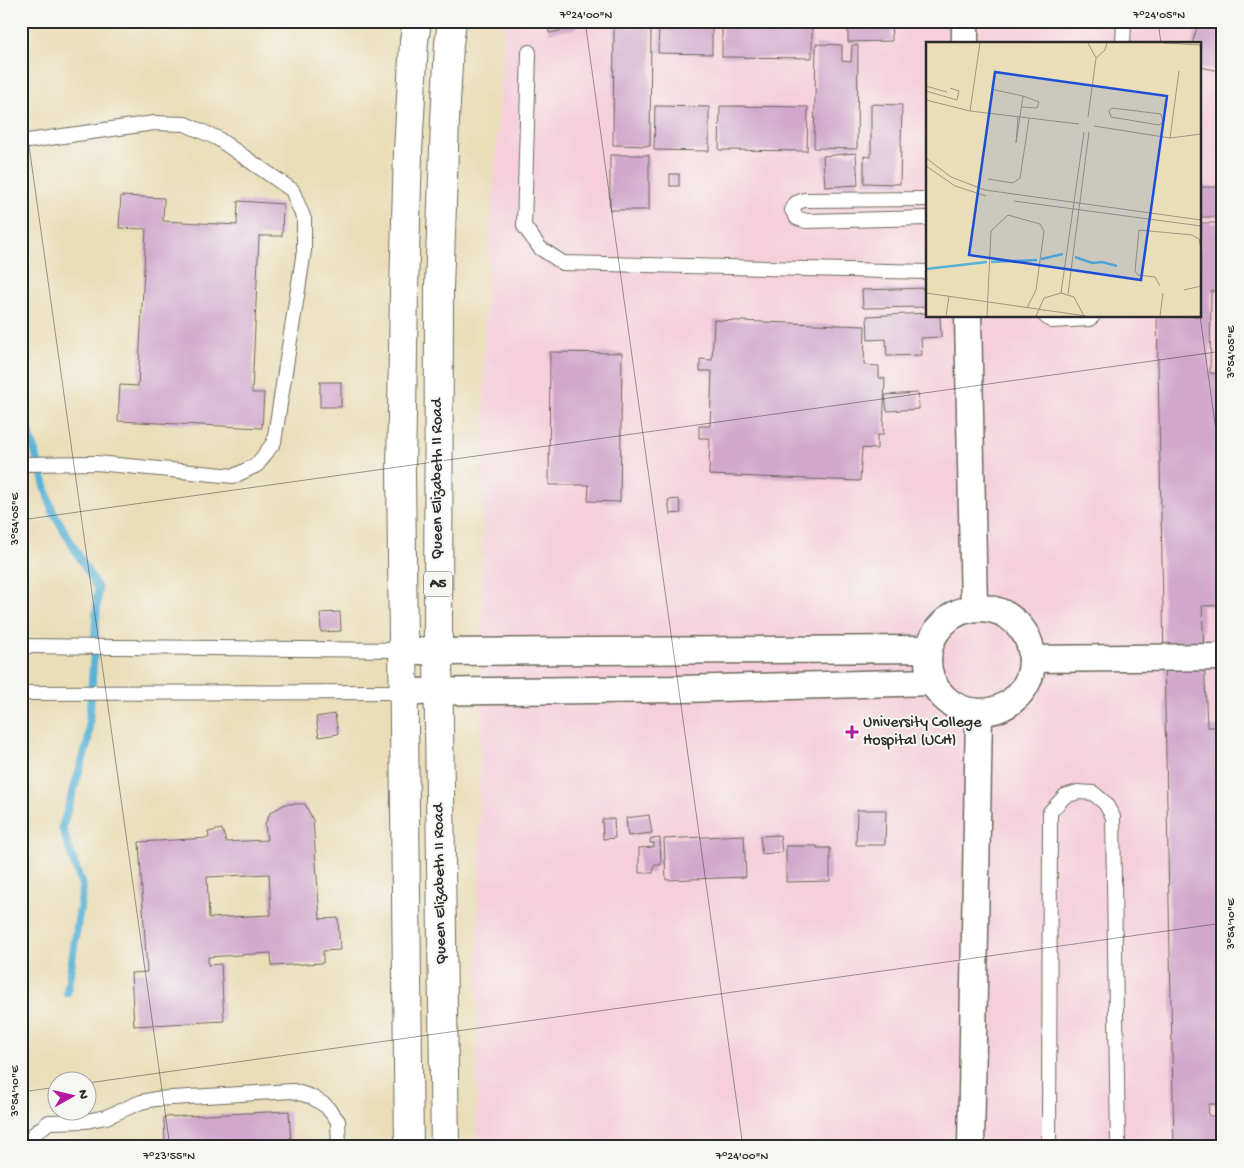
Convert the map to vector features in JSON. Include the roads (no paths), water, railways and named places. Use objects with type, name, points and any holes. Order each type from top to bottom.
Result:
[{"type":"highway","name":"A5","points":[[408,1147],[401,462],[404,290],[410,119],[414,41],[417,21]]},
{"type":"highway","name":"Queen Elizabeth II Road","points":[[445,1147],[438,692],[439,288],[445,121],[452,21]]},
{"type":"highway","points":[[410,119],[445,121]]},
{"type":"street","points":[[965,21],[965,42]]},
{"type":"street","points":[[968,318],[974,608]]},
{"type":"street","points":[[974,608],[990,608],[1012,618],[1027,636],[1032,659],[1031,673],[1026,685],[1018,696],[996,710],[979,714],[958,708],[948,702],[932,682],[928,666],[932,638],[938,628],[946,619],[956,613],[974,608]]},
{"type":"street","points":[[403,650],[438,652],[929,650]]},
{"type":"street","points":[[680,651],[682,689]]},
{"type":"street","points":[[1032,659],[1223,658]]},
{"type":"street","points":[[403,692],[682,689],[932,682]]},
{"type":"street","points":[[971,1147],[979,714]]},
{"type":"lane","points":[[1123,42],[1124,21]]},
{"type":"lane","points":[[529,52],[524,226],[540,248],[563,263],[926,272]]},
{"type":"lane","points":[[21,142],[154,123],[185,124],[217,138],[292,190],[304,219],[304,251],[274,442],[257,465],[234,476],[96,463],[25,464]]},
{"type":"lane","points":[[926,199],[804,200],[796,202],[792,210],[797,218],[806,220],[926,218]]},
{"type":"lane","points":[[1048,318],[1052,321],[1090,318]]},
{"type":"lane","points":[[21,646],[403,650]]},
{"type":"lane","points":[[21,694],[403,692]]},
{"type":"lane","points":[[1050,1147],[1050,812],[1065,796],[1078,792],[1093,793],[1106,803],[1113,817],[1117,1147]]},
{"type":"lane","points":[[28,1147],[34,1134],[49,1122],[86,1121],[155,1099],[293,1091],[312,1097],[326,1106],[338,1122],[339,1147]]},
{"type":"waterway","points":[[21,404],[52,510],[98,589],[88,742],[62,828],[83,888],[67,993]]},
{"type":"place","name":"University College Hospital (UCH)","points":[[852,732]]}]
